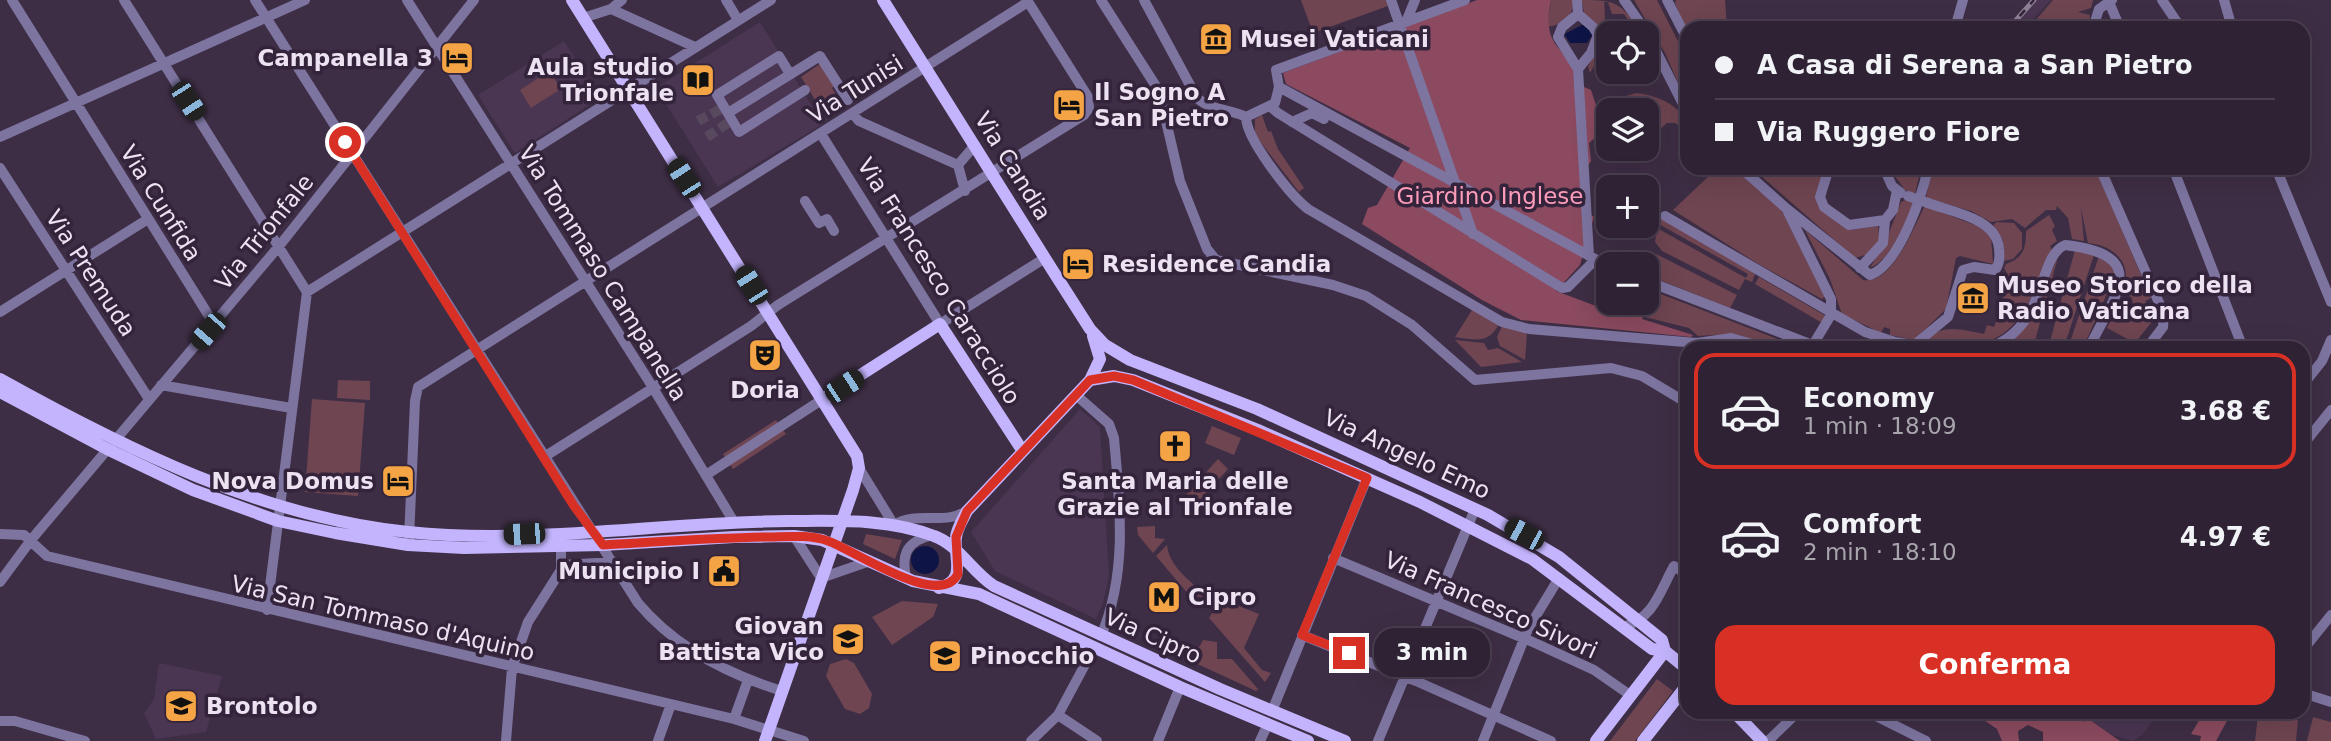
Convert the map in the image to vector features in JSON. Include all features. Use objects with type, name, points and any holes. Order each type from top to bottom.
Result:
[{"type":"main road","points":[[572,0],[855,451],[859,468],[767,735]]},
{"type":"main road","name":"Via Candia","points":[[884,0],[1090,329],[1112,349]]},
{"type":"main road","points":[[824,399],[940,324]]},
{"type":"main road","name":"Via Francesco Caracciolo","points":[[940,324],[1022,450]]},
{"type":"main road","points":[[0,379],[193,490],[278,521],[409,538],[561,547],[794,536],[834,543],[906,578],[938,588],[951,583],[957,576],[957,533],[967,511],[1090,380],[1100,359],[1090,329]]},
{"type":"main road","name":"Via Angelo Emo","points":[[1112,349],[1257,408],[1475,509],[1541,545],[1661,640],[1665,651]]},
{"type":"main road","name":"Via Angelo Emo","points":[[1090,380],[1123,377],[1172,396],[1367,478],[1514,548],[1652,649],[1665,651],[1680,663]]},
{"type":"main road","points":[[0,392],[111,444],[279,506],[409,538],[560,533],[734,522],[842,522],[894,525],[933,535],[957,550]]},
{"type":"main road","name":"Via Cipro","points":[[957,550],[978,575],[994,586],[1101,636],[1345,741]]},
{"type":"main road","name":"Via Cipro","points":[[938,588],[979,594],[1180,687],[1308,741]]},
{"type":"main road","points":[[1596,741],[1665,651]]},
{"type":"main road","points":[[1643,741],[1680,694]]},
{"type":"main road","points":[[1741,719],[1762,741]]},
{"type":"street","name":"Via Cunfida","points":[[12,0],[214,324]]},
{"type":"street","points":[[124,0],[307,292],[267,610]]},
{"type":"street","points":[[255,0],[638,603],[658,625],[687,647],[748,680],[782,691]]},
{"type":"street","points":[[0,137],[305,0]]},
{"type":"street","name":"Via Tommaso Campanella","points":[[407,0],[653,388],[734,522]]},
{"type":"street","name":"Via Trionfale","points":[[0,582],[31,540],[280,245],[474,0]]},
{"type":"street","points":[[583,18],[611,9],[622,0]]},
{"type":"street","points":[[726,0],[738,20]]},
{"type":"street","points":[[307,292],[771,0]]},
{"type":"street","points":[[1101,0],[1159,91],[1180,181],[1207,249],[1216,260],[1333,285],[1366,296],[1412,324],[1473,380],[1611,368],[1642,376],[1680,399]]},
{"type":"street","points":[[1144,0],[1197,98],[1207,106],[1232,110],[1246,117],[1251,135],[1291,192],[1308,209],[1502,322],[1529,329],[1680,342]]},
{"type":"street","points":[[1391,0],[1403,23],[1473,234]]},
{"type":"street","points":[[1246,117],[1270,106],[1279,87],[1276,70],[1465,0]]},
{"type":"street","points":[[1577,0],[1578,14],[1593,27],[1598,36],[1591,53],[1578,69]]},
{"type":"street","points":[[1624,0],[1639,21]]},
{"type":"street","points":[[1667,0],[1680,25]]},
{"type":"street","points":[[1957,21],[1963,0]]},
{"type":"street","points":[[2162,0],[2176,21]]},
{"type":"street","points":[[2224,0],[2230,21]]},
{"type":"street","points":[[544,457],[1081,117],[1089,108],[1087,95],[1027,1]]},
{"type":"street","name":"Via Tunisi","points":[[409,538],[416,389],[853,114],[1027,1]]},
{"type":"street","points":[[2095,21],[2098,11],[2110,1],[2117,21]]},
{"type":"street","points":[[1396,13],[1415,2]]},
{"type":"street","points":[[1403,23],[1415,2]]},
{"type":"street","points":[[611,9],[695,47]]},
{"type":"street","points":[[1270,106],[1473,234],[1562,288],[1568,287],[1592,258],[1578,69],[1558,37],[1562,27],[1578,14]]},
{"type":"street","points":[[779,56],[792,73],[806,92],[739,132],[717,95],[779,56]]},
{"type":"street","points":[[727,114],[820,56],[848,100]]},
{"type":"street","points":[[1659,57],[1680,98]]},
{"type":"street","points":[[1279,87],[1596,260]]},
{"type":"street","points":[[853,114],[859,121],[958,164]]},
{"type":"street","points":[[1293,122],[1315,114],[1398,160]]},
{"type":"street","name":"Via Francesco Caracciolo","points":[[821,134],[940,324]]},
{"type":"street","points":[[958,164],[975,145]]},
{"type":"street","points":[[958,164],[965,191]]},
{"type":"street","name":"Via Premuda","points":[[0,168],[149,399]]},
{"type":"street","points":[[1749,175],[1863,271],[1878,272],[1900,243],[1922,192],[1926,175]]},
{"type":"street","points":[[1827,175],[1820,197],[1824,207],[1849,225],[1885,220]]},
{"type":"street","points":[[1888,175],[1896,190],[1989,226],[1998,243],[1999,263],[1995,270],[1974,267],[1963,270],[1948,317],[1919,341]]},
{"type":"street","points":[[2103,175],[2164,314],[2163,327],[2152,341]]},
{"type":"street","points":[[2177,175],[2240,341]]},
{"type":"street","points":[[2279,175],[2331,302]]},
{"type":"street","points":[[1863,271],[1883,243],[1885,220],[1893,210],[1896,190]]},
{"type":"street","points":[[805,201],[819,223],[827,219],[834,231]]},
{"type":"street","points":[[1787,209],[1829,294],[1831,314],[1817,341]]},
{"type":"street","points":[[1665,216],[1831,314],[1865,332],[1896,341]]},
{"type":"street","points":[[0,312],[148,219]]},
{"type":"street","points":[[2001,341],[2017,332],[2036,304],[2053,254],[2065,246],[2103,253],[2114,261],[2120,271],[2119,288],[2092,341]]},
{"type":"street","points":[[940,324],[1045,258]]},
{"type":"street","points":[[1659,286],[1799,341]]},
{"type":"street","points":[[1711,341],[1731,338],[1742,341]]},
{"type":"street","points":[[2310,376],[2322,361],[2331,340]]},
{"type":"street","points":[[1172,396],[1170,385],[1177,377]]},
{"type":"street","points":[[161,385],[291,408]]},
{"type":"street","points":[[1076,395],[1109,424],[1114,438],[1120,574],[1101,636]]},
{"type":"street","points":[[706,475],[824,399]]},
{"type":"street","points":[[2310,436],[2331,410]]},
{"type":"street","points":[[859,468],[894,525],[911,517],[954,517],[967,511]]},
{"type":"street","points":[[1272,711],[1367,478]]},
{"type":"street","points":[[1378,741],[1435,599],[1475,509]]},
{"type":"street","points":[[0,534],[18,533],[31,540]]},
{"type":"street","points":[[506,741],[512,668],[528,622],[562,565],[560,533]]},
{"type":"street","points":[[906,578],[904,559],[907,549],[916,540],[933,535]]},
{"type":"street","points":[[794,536],[821,578],[870,561]]},
{"type":"street","name":"Via San Tommaso d'Aquino","points":[[31,540],[47,556],[734,719],[767,735],[803,741]]},
{"type":"street","name":"Via Francesco Sivori","points":[[1333,558],[1435,599],[1594,670],[1630,695]]},
{"type":"street","points":[[562,565],[614,562]]},
{"type":"street","points":[[1623,627],[1639,622],[1649,612],[1674,566],[1680,570]]},
{"type":"street","points":[[1483,741],[1524,638],[1559,579]]},
{"type":"street","points":[[2310,641],[2331,615]]},
{"type":"street","points":[[1302,635],[1405,676],[1551,741]]},
{"type":"street","points":[[1031,741],[1058,715],[1088,659]]},
{"type":"street","points":[[734,719],[748,680]]},
{"type":"street","points":[[1158,741],[1180,687]]},
{"type":"street","points":[[2310,695],[2328,700]]},
{"type":"street","points":[[658,741],[671,704]]},
{"type":"street","points":[[1058,715],[1097,741]]},
{"type":"street","points":[[1768,741],[1791,719]]},
{"type":"street","points":[[1881,719],[1926,741]]},
{"type":"street","points":[[0,721],[15,721],[85,741]]},
{"type":"street","points":[[1260,741],[1268,724]]},
{"type":"shaded area","points":[[1301,0],[1386,0],[1388,6],[1313,33]]},
{"type":"shaded area","points":[[1551,0],[1573,0],[1573,6],[1566,19],[1547,27]]},
{"type":"shaded area","points":[[1582,0],[1608,2],[1604,2],[1605,21],[1596,21],[1596,29],[1584,13]]},
{"type":"shaded area","points":[[1634,0],[1657,0],[1680,45],[1680,87],[1659,43],[1659,21],[1646,21]]},
{"type":"shaded area","points":[[1676,0],[1725,0],[1726,21],[1682,21]]},
{"type":"shaded area","points":[[2031,0],[2051,0],[2032,21],[2013,21]]},
{"type":"shaded area","points":[[2053,0],[2093,0],[2091,8],[2078,12],[2090,15],[2090,21],[2035,21]]},
{"type":"shaded area","points":[[1608,2],[1624,10],[1633,21],[1629,21],[1624,14],[1612,14]]},
{"type":"shaded area","points":[[760,22],[823,124],[718,187],[656,88]]},
{"type":"shaded area","points":[[1582,25],[1589,27],[1593,34],[1587,43],[1570,43],[1564,34]]},
{"type":"shaded area","points":[[564,41],[600,98],[515,153],[478,95]]},
{"type":"shaded area","points":[[1596,48],[1596,61],[1590,73],[1588,67]]},
{"type":"shaded area","points":[[824,61],[838,83],[832,88],[844,108],[827,119],[801,77]]},
{"type":"shaded area","points":[[549,71],[561,89],[531,108],[520,90]]},
{"type":"shaded area","points":[[1636,93],[1658,98],[1626,98]]},
{"type":"shaded area","points":[[1659,98],[1680,112],[1680,127],[1676,123],[1667,123],[1659,130]]},
{"type":"shaded area","points":[[1262,115],[1268,132],[1271,131],[1278,149],[1304,188],[1299,192],[1255,135],[1255,119]]},
{"type":"shaded area","points":[[1710,175],[1742,175],[1781,209],[1825,296],[1822,299],[1760,265],[1673,210]]},
{"type":"shaded area","points":[[1760,175],[1823,175],[1816,198],[1826,212],[1851,230],[1878,226],[1880,242],[1872,253],[1855,258]]},
{"type":"shaded area","points":[[1894,175],[1919,175],[1915,194],[1905,190]]},
{"type":"shaded area","points":[[1931,175],[2098,175],[2151,298],[2145,301],[2154,319],[2137,341],[2131,341],[2107,328],[2111,319],[2123,320],[2134,310],[2132,298],[2123,290],[2126,272],[2119,258],[2106,248],[2088,243],[2081,208],[2084,241],[2072,239],[2068,218],[2057,206],[2056,210],[2046,210],[2025,228],[2012,219],[1991,222],[1971,211],[1926,198]]},
{"type":"shaded area","points":[[1908,199],[1914,202],[1897,240],[1885,257],[1870,268],[1887,238],[1901,202]]},
{"type":"shaded area","points":[[1925,206],[1980,227],[1991,236],[1993,264],[1960,256],[1956,258],[1946,309],[1914,340],[1890,335],[1890,329],[1884,327],[1881,333],[1842,314],[1830,279],[1805,230],[1863,280],[1873,279],[1892,265]]},
{"type":"shaded area","points":[[1659,215],[1755,274],[1752,282],[1745,279],[1739,290],[1662,251],[1655,242],[1656,238],[1659,238],[1659,229],[1746,278],[1748,274],[1659,224]]},
{"type":"shaded area","points":[[2049,215],[2055,226],[2052,230],[2057,241],[2050,246],[2052,250],[2033,295],[2011,327],[1987,341],[1926,340],[1939,331],[1946,330],[1984,334],[1987,325],[1994,327],[1996,322],[2001,322],[2003,310],[1997,308],[2005,294],[2008,275],[2004,268],[2023,251],[2026,231]]},
{"type":"shaded area","points":[[1997,222],[2014,223],[2022,233],[2022,249],[2013,259],[2003,261],[2003,240],[1993,225]]},
{"type":"shaded area","points":[[2075,250],[2094,255],[2066,341],[2050,341]]},
{"type":"shaded area","points":[[1659,256],[1737,295],[1730,308],[1659,280]]},
{"type":"shaded area","points":[[2099,256],[2106,258],[2116,273],[2086,341],[2070,341]]},
{"type":"shaded area","points":[[2058,257],[2035,341],[2010,341],[2029,320]]},
{"type":"shaded area","points":[[1759,277],[1826,316],[1824,324],[1755,284]]},
{"type":"shaded area","points":[[1659,293],[1783,341],[1756,341],[1734,334],[1698,336],[1689,328],[1645,317],[1659,315]]},
{"type":"shaded area","points":[[1472,310],[1499,324],[1486,338],[1455,337]]},
{"type":"shaded area","points":[[1502,326],[1527,333],[1525,360],[1500,346],[1497,337]]},
{"type":"shaded area","points":[[1455,340],[1484,343],[1488,350],[1498,348],[1522,362],[1481,367]]},
{"type":"shaded area","points":[[338,380],[370,381],[370,400],[337,398]]},
{"type":"shaded area","points":[[312,399],[365,403],[358,496],[305,492]]},
{"type":"shaded area","points":[[1080,409],[1100,427],[1109,576],[1096,619],[995,571],[971,532]]},
{"type":"shaded area","points":[[776,420],[786,434],[733,469],[723,454]]},
{"type":"shaded area","points":[[1212,426],[1241,438],[1234,455],[1205,443]]},
{"type":"shaded area","points":[[1218,459],[1228,469],[1195,505],[1185,496]]},
{"type":"shaded area","points":[[1155,526],[1155,538],[1165,539],[1153,553],[1138,535],[1137,527]]},
{"type":"shaded area","points":[[866,534],[902,540],[895,559],[863,544]]},
{"type":"shaded area","points":[[1167,545],[1177,568],[1209,597],[1190,596],[1156,556]]},
{"type":"shaded area","points":[[925,546],[935,550],[939,560],[935,570],[925,574],[915,570],[911,560],[915,550]]},
{"type":"shaded area","points":[[1221,599],[1259,614],[1244,648],[1262,670],[1271,673],[1265,682],[1209,618]]},
{"type":"shaded area","points":[[902,601],[938,604],[933,617],[892,645],[872,617]]},
{"type":"shaded area","points":[[1203,640],[1217,642],[1217,659],[1232,659],[1258,689],[1256,691],[1193,662],[1195,648],[1200,646]]},
{"type":"shaded area","points":[[846,659],[854,663],[872,694],[869,708],[860,714],[845,709],[826,676],[830,664]]},
{"type":"shaded area","name":"Brontolo","points":[[159,663],[222,676],[206,732],[156,739],[144,713],[154,699]]},
{"type":"shaded area","points":[[1657,679],[1673,691],[1635,741],[1610,741]]},
{"type":"shaded area","points":[[2313,717],[2331,722],[2331,741],[2307,741]]},
{"type":"shaded area","points":[[2085,719],[2154,719],[2143,734],[2133,741],[2112,735]]},
{"type":"shaded area","points":[[2258,719],[2298,720],[2296,741],[2255,741]]},
{"type":"green space","name":"Giardino Inglese","points":[[1477,0],[1551,0],[1549,18],[1554,41],[1573,64],[1584,87],[1591,90],[1596,105],[1596,137],[1589,143],[1591,161],[1581,177],[1588,212],[1594,217],[1580,265],[1556,291],[1596,306],[1596,315],[1644,315],[1642,319],[1693,335],[1691,337],[1521,320],[1482,300],[1362,224],[1368,208],[1377,205],[1410,148],[1286,84],[1283,73]]},
{"type":"green space","points":[[1982,719],[2085,719],[2082,723],[2088,719],[2120,741],[2043,741],[2043,732],[2028,725],[2018,731],[2019,741],[2002,741],[1997,729]]},
{"type":"green space","points":[[2200,719],[2228,719],[2216,741],[2200,741],[2201,736],[2191,734]]},
{"type":"tunnel","points":[[698,121],[721,109]]},
{"type":"tunnel","points":[[707,137],[729,122]]},
{"type":"railway","points":[[2015,21],[2034,0]]},
{"type":"place","name":"Musei Vaticani","points":[[1216,39]]},
{"type":"place","name":"Campanella 3","points":[[457,58]]},
{"type":"place","name":"Aula studio Trionfale","points":[[698,80]]},
{"type":"place","name":"Il Sogno A San Pietro","points":[[1069,105]]},
{"type":"place","name":"Residence Candia","points":[[1078,264]]},
{"type":"place","name":"Museo Storico della Radio Vaticana","points":[[1973,298]]},
{"type":"place","name":"Doria","points":[[765,355]]},
{"type":"place","name":"Santa Maria delle Grazie al Trionfale","points":[[1175,446]]},
{"type":"place","name":"Nova Domus","points":[[398,481]]},
{"type":"place","name":"Municipio I","points":[[724,571]]},
{"type":"place","name":"Cipro","points":[[1164,597]]},
{"type":"place","name":"Giovan Battista Vico","points":[[848,639]]},
{"type":"place","name":"Pinocchio","points":[[945,656]]},
{"type":"place","name":"Brontolo","points":[[181,706]]},
{"type":"route","points":[[345,142],[574,506],[603,545],[734,537],[813,538],[834,543],[885,569],[938,588],[953,581],[958,574],[958,529],[967,511],[988,486],[1090,380],[1108,376],[1123,377],[1247,425],[1367,478],[1302,635],[1349,653]]}]
